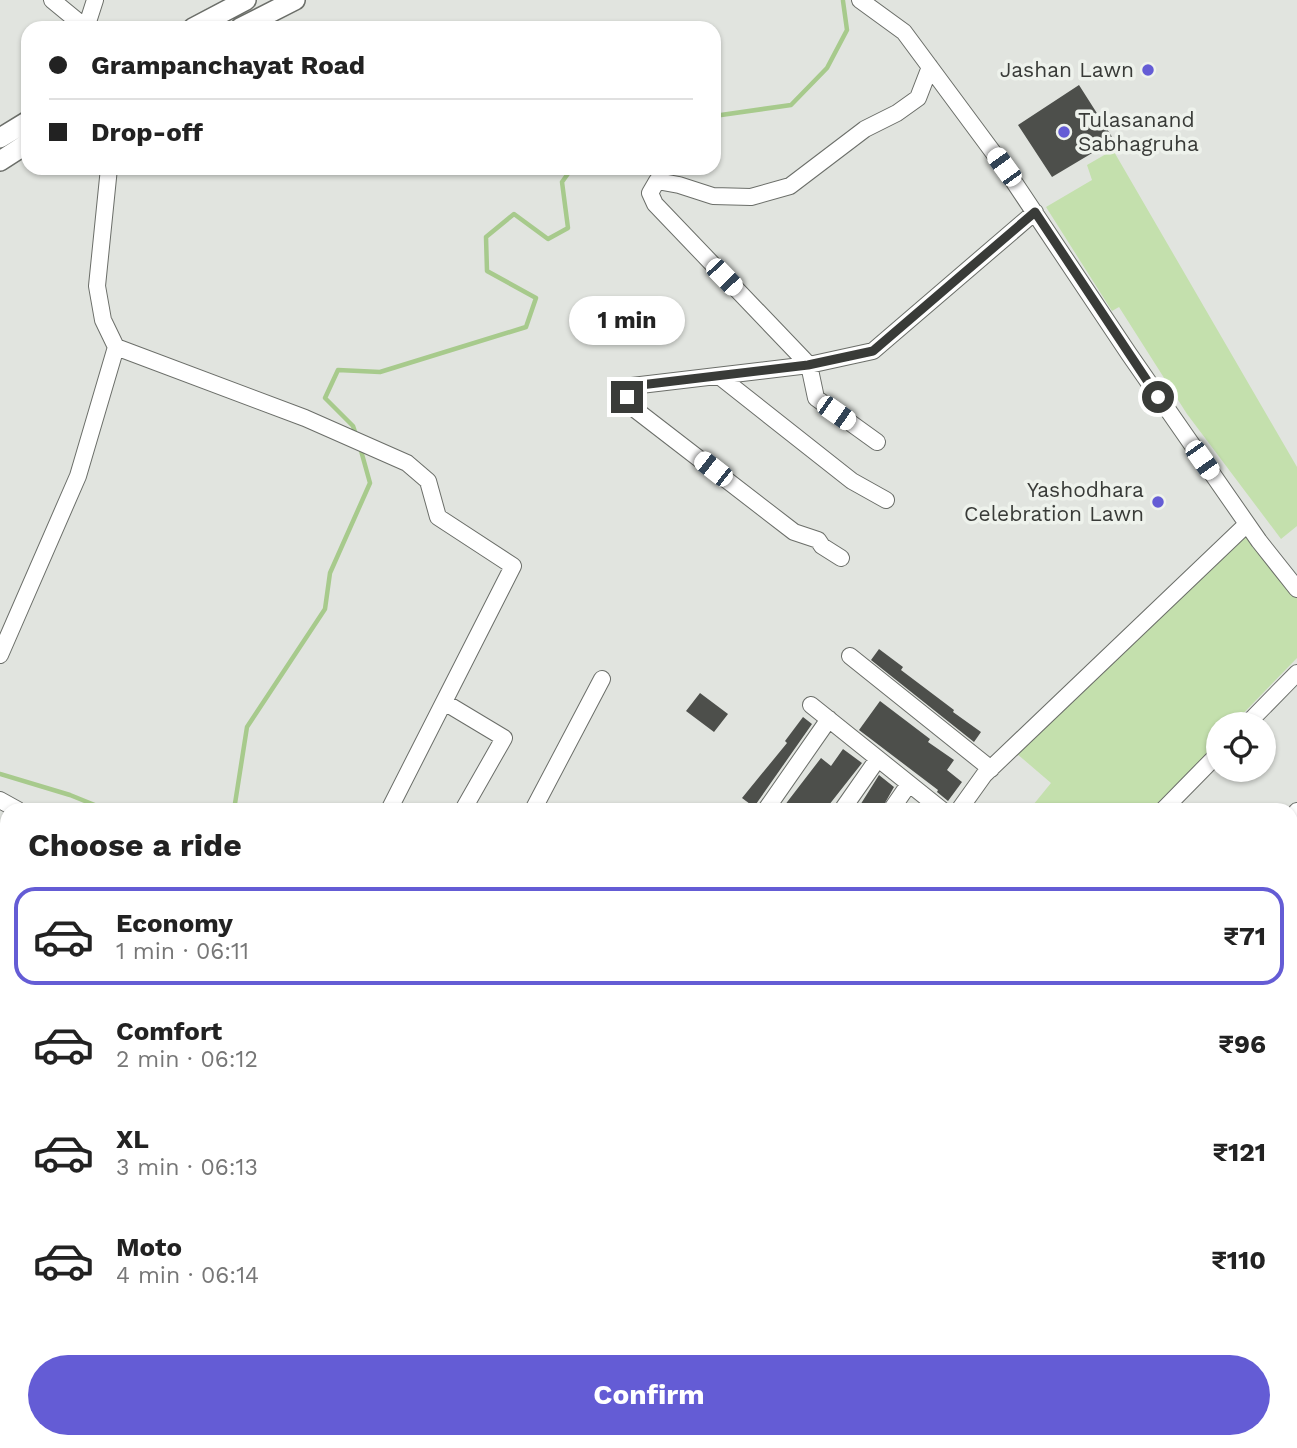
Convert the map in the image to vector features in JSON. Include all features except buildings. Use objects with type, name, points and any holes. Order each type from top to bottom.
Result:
[{"type":"main road","points":[[206,21],[246,0]]},
{"type":"main road","points":[[254,21],[295,0]]},
{"type":"main road","points":[[0,138],[21,125]]},
{"type":"main road","points":[[0,161],[21,148]]},
{"type":"street","points":[[52,0],[78,21]]},
{"type":"street","points":[[88,21],[95,0]]},
{"type":"street","points":[[860,0],[904,32],[930,67],[1004,167],[1247,524],[1297,589]]},
{"type":"street","points":[[877,442],[816,398],[808,365],[655,204],[650,193],[657,181],[713,196],[751,197],[790,186],[865,129],[897,113],[918,98],[930,67]]},
{"type":"street","points":[[0,655],[78,477],[116,347],[103,320],[97,286],[107,175]]},
{"type":"street","points":[[841,558],[822,546],[818,540],[794,532],[632,407],[627,397],[632,386],[808,365],[873,351],[1035,212]]},
{"type":"street","points":[[116,347],[305,418],[407,463],[428,481],[438,517],[513,566],[393,803]]},
{"type":"street","points":[[719,376],[852,481],[886,500]]},
{"type":"street","points":[[964,803],[991,769],[1247,524]]},
{"type":"street","points":[[850,656],[991,769]]},
{"type":"street","points":[[1259,712],[1297,673]]},
{"type":"street","points":[[537,803],[602,679]]},
{"type":"street","points":[[444,702],[504,738],[467,803]]},
{"type":"street","points":[[811,705],[933,803]]},
{"type":"street","points":[[770,803],[829,719]]},
{"type":"street","points":[[847,803],[877,760]]},
{"type":"street","points":[[1170,803],[1206,766]]},
{"type":"street","points":[[896,803],[909,784]]},
{"type":"green space","points":[[1113,150],[1297,467],[1297,526],[1281,539],[1187,414],[1119,307],[1112,311],[1046,207],[1092,180],[1087,165]]},
{"type":"green space","points":[[1245,530],[1297,597],[1297,658],[1245,712],[1206,712],[1206,754],[1161,803],[1035,803],[1051,783],[1016,753]]},
{"type":"waterway","points":[[721,115],[791,105],[827,68],[847,30],[843,1]]},
{"type":"waterway","points":[[356,435],[353,426],[325,398],[338,370],[380,372],[526,327],[536,298],[487,271],[486,237],[514,214],[548,239],[568,228],[562,182],[567,175]]},
{"type":"waterway","points":[[235,803],[247,727],[325,609],[330,573],[370,483],[360,447]]},
{"type":"waterway","points":[[0,774],[90,803]]},
{"type":"place","name":"Jashan Lawn","points":[[1148,70]]},
{"type":"place","name":"Tulasanand Sabhagruha","points":[[1064,132]]},
{"type":"place","name":"Yashodhara Celebration Lawn","points":[[1158,502]]},
{"type":"route","points":[[627,397],[632,386],[808,365],[873,351],[1035,212],[1158,397]]}]
